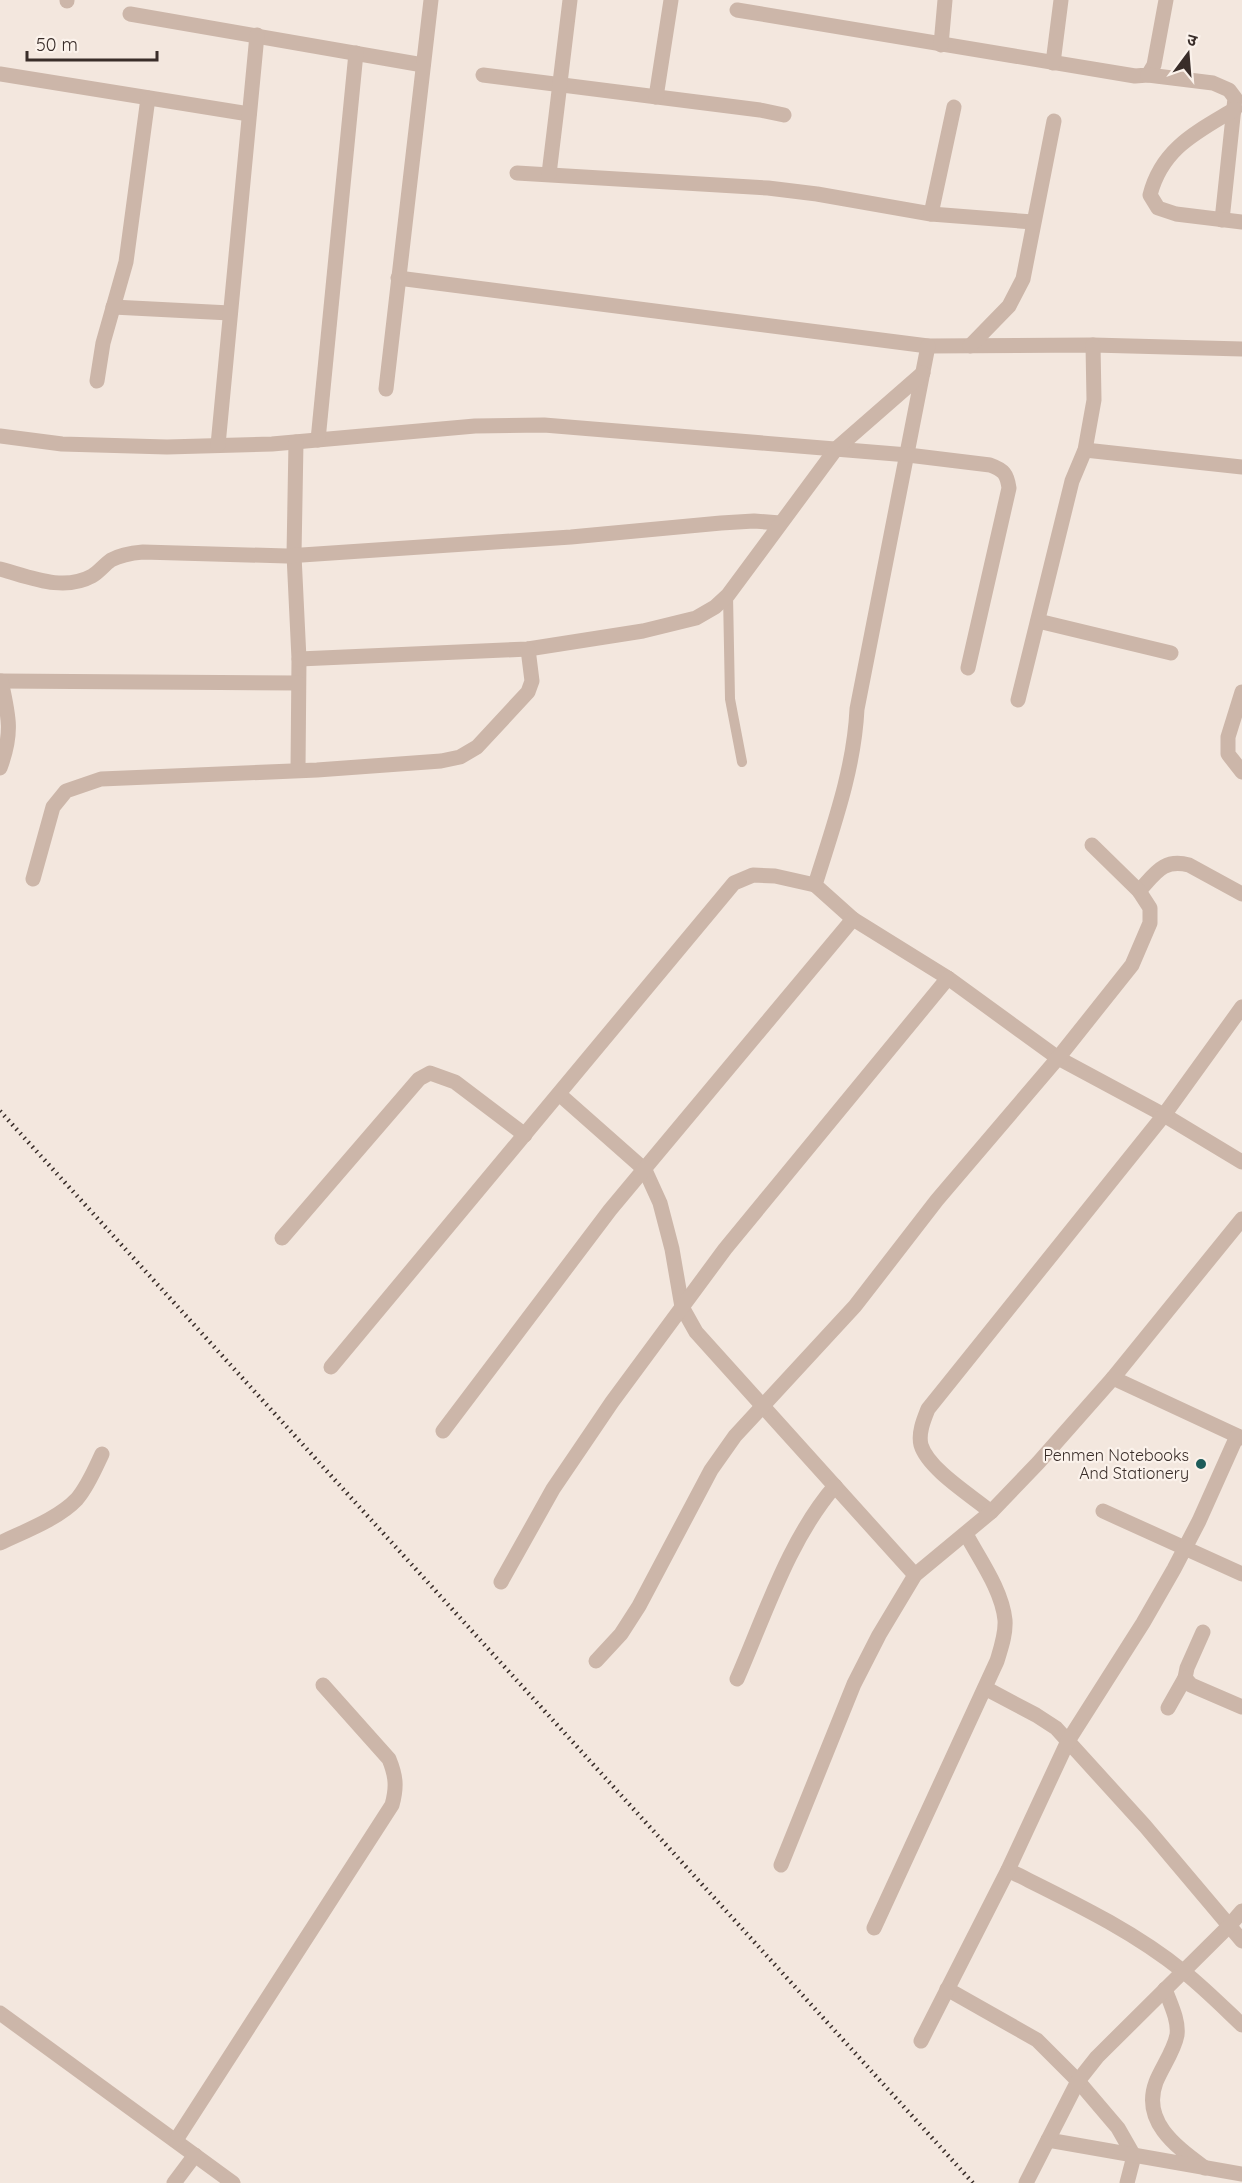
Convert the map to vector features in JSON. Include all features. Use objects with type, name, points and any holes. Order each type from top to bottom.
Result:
[{"type":"street","points":[[386,389],[431,0]]},
{"type":"street","points":[[549,174],[570,0]]},
{"type":"street","points":[[656,97],[671,0]]},
{"type":"street","points":[[941,45],[945,0]]},
{"type":"street","points":[[1053,63],[1061,0]]},
{"type":"street","points":[[1148,75],[1154,65],[1166,0]]},
{"type":"street","points":[[737,10],[1135,76],[1148,75],[1213,83],[1229,90],[1235,98],[1222,220]]},
{"type":"street","points":[[130,14],[423,65]]},
{"type":"street","points":[[218,445],[257,35]]},
{"type":"street","points":[[318,440],[356,53]]},
{"type":"street","points":[[0,74],[249,114]]},
{"type":"street","points":[[483,75],[784,115]]},
{"type":"street","points":[[97,381],[99,360],[126,262],[148,98]]},
{"type":"street","points":[[931,214],[954,107]]},
{"type":"street","points":[[1235,109],[1181,142],[1160,167],[1150,195],[1158,208],[1176,214],[1242,222]]},
{"type":"street","points":[[969,346],[1009,306],[1023,279],[1054,121]]},
{"type":"street","points":[[517,173],[768,188],[931,214],[1033,222]]},
{"type":"street","points":[[398,278],[928,346],[1093,345],[1242,349]]},
{"type":"street","points":[[114,307],[230,313]]},
{"type":"street","points":[[1018,700],[1072,482],[1085,450],[1094,400],[1093,345]]},
{"type":"street","points":[[815,885],[840,809],[852,757],[857,709],[928,346]]},
{"type":"street","points":[[299,659],[528,649],[643,631],[696,618],[715,607],[728,595],[836,449],[923,373]]},
{"type":"street","points":[[0,436],[62,444],[167,447],[296,442],[475,426],[544,425],[908,455],[990,465],[1002,470],[1007,476],[1009,488],[968,668]]},
{"type":"street","points":[[296,442],[294,555],[299,659],[298,770]]},
{"type":"street","points":[[1085,450],[1242,467]]},
{"type":"street","points":[[0,569],[57,584],[75,583],[94,575],[111,560],[127,554],[143,552],[294,555],[582,536],[721,523],[754,521],[780,524]]},
{"type":"street","points":[[1038,621],[1171,653]]},
{"type":"street","points":[[33,879],[53,807],[66,791],[101,779],[298,770],[441,761],[460,757],[477,747],[528,692],[532,681],[528,649]]},
{"type":"street","points":[[0,768],[8,747],[10,719],[1,681],[298,683]]},
{"type":"street","points":[[1241,696],[1228,737],[1228,754],[1242,772]]},
{"type":"street","points":[[596,1661],[621,1634],[639,1606],[711,1470],[735,1436],[855,1306],[937,1200],[1058,1058],[1132,965],[1150,923],[1150,908],[1139,891],[1092,845]]},
{"type":"street","points":[[1139,891],[1164,866],[1180,862],[1242,894]]},
{"type":"street","points":[[331,1367],[734,883],[753,875],[775,876],[815,885],[853,919],[948,978],[1058,1058],[1164,1115],[1242,1162]]},
{"type":"street","points":[[443,1431],[610,1210],[853,919]]},
{"type":"street","points":[[501,1582],[553,1489],[612,1402],[682,1307],[725,1249],[948,978]]},
{"type":"street","points":[[992,1512],[932,1463],[921,1444],[922,1423],[928,1409],[1164,1115],[1242,1007]]},
{"type":"street","points":[[282,1238],[419,1079],[430,1073],[455,1082],[525,1135]]},
{"type":"street","points":[[559,1094],[645,1170],[663,1215],[672,1249],[682,1307],[696,1332],[915,1575]]},
{"type":"street","points":[[781,1865],[854,1684],[879,1635],[915,1575],[992,1512],[1113,1378],[1242,1219]]},
{"type":"street","points":[[921,2041],[1008,1870],[1068,1741],[1143,1623],[1184,1549],[1239,1437],[1113,1378]]},
{"type":"street","points":[[0,1543],[53,1516],[76,1500],[102,1454]]},
{"type":"street","points":[[737,1679],[795,1546],[809,1519],[836,1486]]},
{"type":"street","points":[[1103,1511],[1242,1574]]},
{"type":"street","points":[[874,1928],[998,1661],[1004,1637],[1005,1618],[998,1593],[966,1534]]},
{"type":"street","points":[[1168,1708],[1185,1678],[1203,1632]]},
{"type":"street","points":[[1185,1678],[1191,1685],[1242,1707]]},
{"type":"street","points":[[176,2140],[392,1805],[397,1788],[395,1773],[389,1759],[323,1685]]},
{"type":"street","points":[[985,1688],[1056,1728],[1145,1826],[1242,1941]]},
{"type":"street","points":[[1008,1870],[1091,1912],[1138,1939],[1183,1972],[1242,2025]]},
{"type":"street","points":[[1026,2183],[1078,2081],[1097,2057],[1242,1911]]},
{"type":"street","points":[[947,1989],[1037,2040],[1078,2081],[1118,2128],[1134,2156],[1127,2183]]},
{"type":"street","points":[[1165,1989],[1177,2025],[1177,2035],[1155,2086],[1152,2105],[1155,2119],[1176,2146],[1205,2168]]},
{"type":"street","points":[[0,2013],[233,2183]]},
{"type":"street","points":[[1048,2140],[1205,2168],[1234,2176]]},
{"type":"street","points":[[174,2183],[195,2155]]},
{"type":"lane","points":[[728,595],[730,699],[742,762]]},
{"type":"railway","points":[[0,1111],[973,2183]]},
{"type":"place","name":"Penmen Notebooks And Stationery","points":[[1201,1464]]}]
